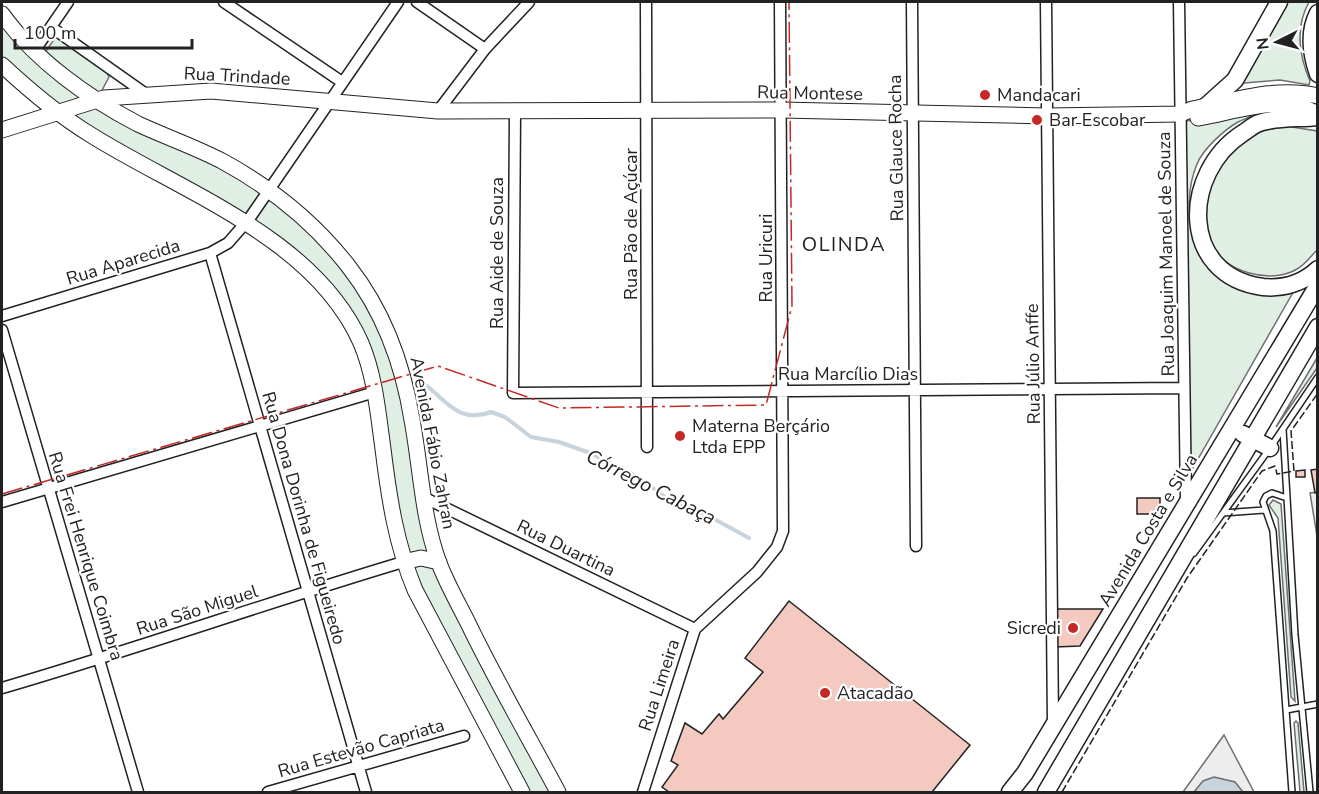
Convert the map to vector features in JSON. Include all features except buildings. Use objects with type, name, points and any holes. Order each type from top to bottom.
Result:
[{"type":"main road","points":[[1205,107],[1235,80],[1279,2]]},
{"type":"main road","points":[[1317,13],[1311,51],[1317,74]]},
{"type":"main road","name":"Avenida Fábio Zahran","points":[[2,14],[35,50],[97,100],[139,124],[222,161],[269,190],[329,243],[369,295],[382,319],[402,369],[423,497],[439,562],[479,646],[558,792]]},
{"type":"main road","points":[[2,65],[56,113],[91,136],[245,224],[306,268],[336,301],[360,340],[375,392],[389,496],[403,562],[415,591],[522,792]]},
{"type":"main road","name":"Rua Trindade","points":[[2,130],[97,100],[146,94],[211,91],[438,111]]},
{"type":"main road","name":"Rua Montese","points":[[438,111],[782,110],[911,115],[1047,116],[1181,114],[1266,93],[1299,92],[1317,96]]},
{"type":"main road","name":"Rua Montese","points":[[1181,114],[1194,118],[1287,104],[1307,107],[1317,115]]},
{"type":"main road","points":[[1317,115],[1258,123],[1233,140],[1216,158],[1204,180],[1198,204],[1199,231],[1210,258],[1227,274],[1249,285],[1275,288],[1293,285],[1317,269]]},
{"type":"main road","name":"Avenida Costa e Silva","points":[[1010,792],[1025,773],[1053,727],[1317,285]]},
{"type":"main road","points":[[1046,792],[1317,327]]},
{"type":"main road","points":[[1231,429],[1252,437],[1270,448]]},
{"type":"main road","points":[[403,562],[421,558],[439,562]]},
{"type":"street","points":[[35,50],[69,2]]},
{"type":"street","points":[[224,2],[342,82]]},
{"type":"street","name":"Rua Aparecida","points":[[2,316],[210,253],[228,243],[245,224],[269,190],[398,2]]},
{"type":"street","points":[[417,2],[485,49]]},
{"type":"street","points":[[438,111],[485,49],[529,2]]},
{"type":"street","name":"Rua Pão de Açúcar","points":[[646,2],[647,447]]},
{"type":"street","name":"Rua Uricuri","points":[[780,2],[784,514]]},
{"type":"street","name":"Rua Glauce Rocha","points":[[912,2],[911,115],[916,546]]},
{"type":"street","name":"Rua Júlio Anffe","points":[[1046,2],[1053,727]]},
{"type":"street","name":"Rua Joaquim Manoel de Souza","points":[[1179,2],[1186,505]]},
{"type":"street","points":[[51,27],[146,94]]},
{"type":"street","name":"Rua Aide de Souza","points":[[513,393],[515,112]]},
{"type":"street","name":"Rua Dona Dorinha de Figueiredo","points":[[210,253],[366,792]]},
{"type":"street","name":"Rua Frei Henrique Coimbra","points":[[2,330],[138,792]]},
{"type":"street","name":"Rua Marcílio Dias","points":[[513,393],[1184,388]]},
{"type":"street","points":[[2,502],[375,392]]},
{"type":"street","name":"Rua Duartina","points":[[423,497],[695,629]]},
{"type":"street","name":"Rua Limeira","points":[[642,792],[695,629],[757,572],[777,547],[784,514]]},
{"type":"street","name":"Rua São Miguel","points":[[2,688],[101,660],[308,590],[403,562]]},
{"type":"street","name":"Rua Estevão Capriata","points":[[268,792],[358,764],[464,736]]},
{"type":"lane","points":[[1174,574],[1198,549],[1317,377]]},
{"type":"lane","points":[[1283,429],[1301,708],[1310,792]]},
{"type":"lane","points":[[1270,448],[1284,461]]},
{"type":"lane","points":[[1287,498],[1280,494],[1266,496],[1264,510],[1271,520],[1273,531],[1292,792]]},
{"type":"lane","points":[[1223,513],[1264,510]]},
{"type":"lane","points":[[1286,710],[1317,704]]},
{"type":"green space","points":[[1286,2],[1309,2],[1302,21],[1300,42],[1309,85],[1280,80],[1244,83],[1243,80]]},
{"type":"green space","points":[[2,23],[89,101],[60,110],[2,60]]},
{"type":"green space","points":[[57,35],[104,67],[109,77],[100,94],[94,95],[44,54]]},
{"type":"green space","points":[[96,105],[193,153],[263,193],[246,219],[64,114]]},
{"type":"green space","points":[[1254,114],[1220,135],[1204,152],[1197,164],[1192,182],[1189,201],[1190,220],[1202,257],[1213,272],[1228,283],[1245,291],[1264,294],[1295,289],[1190,473],[1185,121]]},
{"type":"green space","points":[[1286,126],[1317,131],[1317,250],[1303,265],[1287,274],[1274,276],[1248,273],[1225,261],[1210,242],[1205,209],[1208,193],[1221,164],[1232,151],[1245,140],[1260,132]]},
{"type":"green space","points":[[268,198],[301,222],[365,296],[397,370],[422,519],[554,792],[529,792],[420,591],[402,544],[382,404],[343,299],[311,263],[253,223]]},
{"type":"green space","points":[[1317,358],[1317,368],[1276,427]]},
{"type":"green space","points":[[1273,500],[1281,504],[1295,701],[1291,697],[1278,518],[1269,505]]},
{"type":"green space","points":[[1296,721],[1304,792],[1300,792],[1294,723]]},
{"type":"shaded area","points":[[1317,492],[1317,536],[1310,493]]},
{"type":"shaded area","points":[[1224,735],[1254,792],[1183,792]]},
{"type":"shaded area","points":[[1214,777],[1235,782],[1243,792],[1194,792],[1203,781]]},
{"type":"waterway","name":"Córrego Cabaça","points":[[426,385],[455,410],[471,415],[491,412],[505,417],[531,437],[559,442],[590,453],[638,477],[673,503],[705,514],[749,538]]},
{"type":"fence","points":[[1062,792],[1187,578],[1262,471],[1275,466],[1277,474],[1294,471],[1291,431],[1318,393]]},
{"type":"power","points":[[2,494],[438,366],[559,408],[766,405],[792,306],[789,2]]},
{"type":"place","name":"Mandacari","points":[[985,95]]},
{"type":"place","name":"Bar Escobar","points":[[1037,120]]},
{"type":"place","name":"Materna Berçário Ltda EPP","points":[[680,436]]},
{"type":"place","name":"Sicredi","points":[[1073,628]]},
{"type":"place","name":"Atacadão","points":[[825,693]]},
{"type":"district","name":"OLINDA","points":[[844,244]]}]
